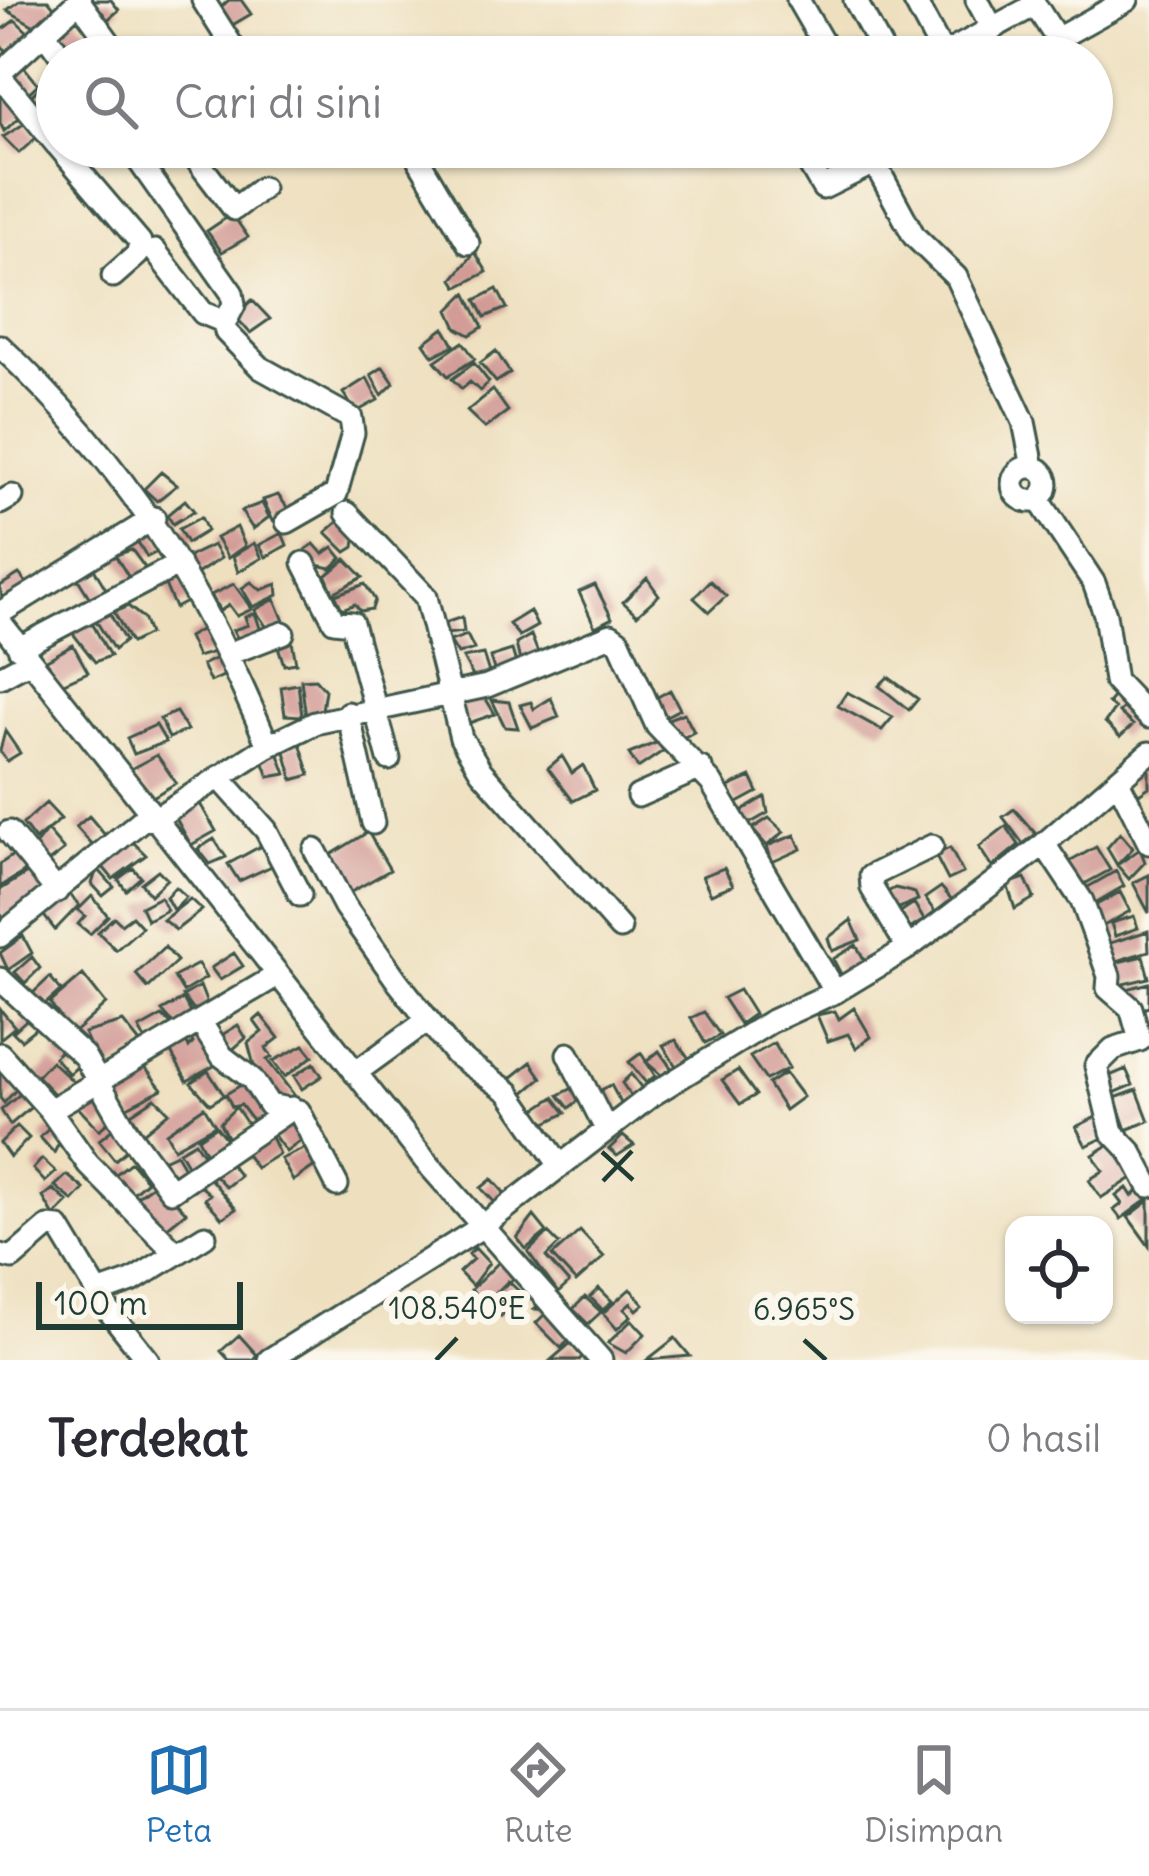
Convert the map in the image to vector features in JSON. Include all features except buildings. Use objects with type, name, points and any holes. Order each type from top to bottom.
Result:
[{"type":"street","points":[[202,0],[225,36]]},
{"type":"street","points":[[798,0],[819,36]]},
{"type":"street","points":[[855,0],[875,36]]},
{"type":"street","points":[[914,0],[931,36]]},
{"type":"street","points":[[976,0],[993,29]]},
{"type":"street","points":[[1061,36],[1099,6],[1127,0]]},
{"type":"street","points":[[986,36],[1034,2],[1055,36]]},
{"type":"street","points":[[40,36],[72,3],[101,36]]},
{"type":"street","points":[[44,32],[47,36]]},
{"type":"street","points":[[36,40],[0,75],[36,119]]},
{"type":"street","points":[[77,168],[140,242],[138,254],[112,277]]},
{"type":"street","points":[[144,168],[232,292],[234,304],[225,322],[226,332],[261,368],[351,418],[353,433],[336,494],[287,522]]},
{"type":"street","points":[[204,168],[234,209],[262,188]]},
{"type":"street","points":[[423,168],[468,243]]},
{"type":"street","points":[[811,168],[823,188],[853,168]]},
{"type":"street","points":[[877,168],[914,236],[956,277],[1024,422],[1033,466],[1022,468],[1012,487],[1018,497],[1042,496],[1104,575],[1117,601],[1115,681],[1149,717]]},
{"type":"street","points":[[155,250],[203,314],[225,322]]},
{"type":"street","points":[[2,350],[113,464],[154,518],[228,654],[268,746]]},
{"type":"street","points":[[347,513],[426,597],[461,738],[499,795],[620,928]]},
{"type":"street","points":[[154,518],[0,617],[150,818],[480,1228],[602,1360]]},
{"type":"street","points":[[304,563],[334,621],[352,623],[389,759]]},
{"type":"street","points":[[0,677],[25,655],[179,564]]},
{"type":"street","points":[[228,654],[283,633]]},
{"type":"street","points":[[0,936],[150,818],[268,746],[348,712],[487,686],[611,634],[619,640],[657,727],[700,768],[835,992]]},
{"type":"street","points":[[1114,638],[1125,674],[1149,698]]},
{"type":"street","points":[[348,712],[373,823]]},
{"type":"street","points":[[268,1360],[480,1228],[606,1129],[770,1022],[835,992],[908,948],[1044,844],[1149,753]]},
{"type":"street","points":[[638,796],[700,768]]},
{"type":"street","points":[[219,777],[266,830],[300,896]]},
{"type":"street","points":[[1118,781],[1149,843]]},
{"type":"street","points":[[9,832],[57,891]]},
{"type":"street","points":[[1044,844],[1082,901],[1109,976],[1108,988],[1131,1008],[1139,1040],[1113,1049],[1096,1066],[1112,1132],[1131,1152],[1149,1186]]},
{"type":"street","points":[[908,948],[872,888],[871,876],[932,846]]},
{"type":"street","points":[[315,850],[345,907],[428,1020],[472,1070],[509,1092],[559,1164]]},
{"type":"street","points":[[50,1110],[276,976]]},
{"type":"street","points":[[0,979],[71,1041],[101,1079],[126,1130],[175,1192],[292,1108]]},
{"type":"street","points":[[355,1073],[428,1020]]},
{"type":"street","points":[[201,1023],[222,1057],[252,1079],[269,1105],[279,1111],[292,1108]]},
{"type":"street","points":[[0,1054],[50,1110],[88,1164],[176,1253]]},
{"type":"street","points":[[568,1054],[606,1129]]},
{"type":"street","points":[[292,1108],[304,1119],[337,1185]]},
{"type":"street","points":[[0,1255],[20,1254],[54,1226],[65,1235],[98,1293],[148,1360]]},
{"type":"street","points":[[98,1293],[132,1281],[206,1236]]}]
